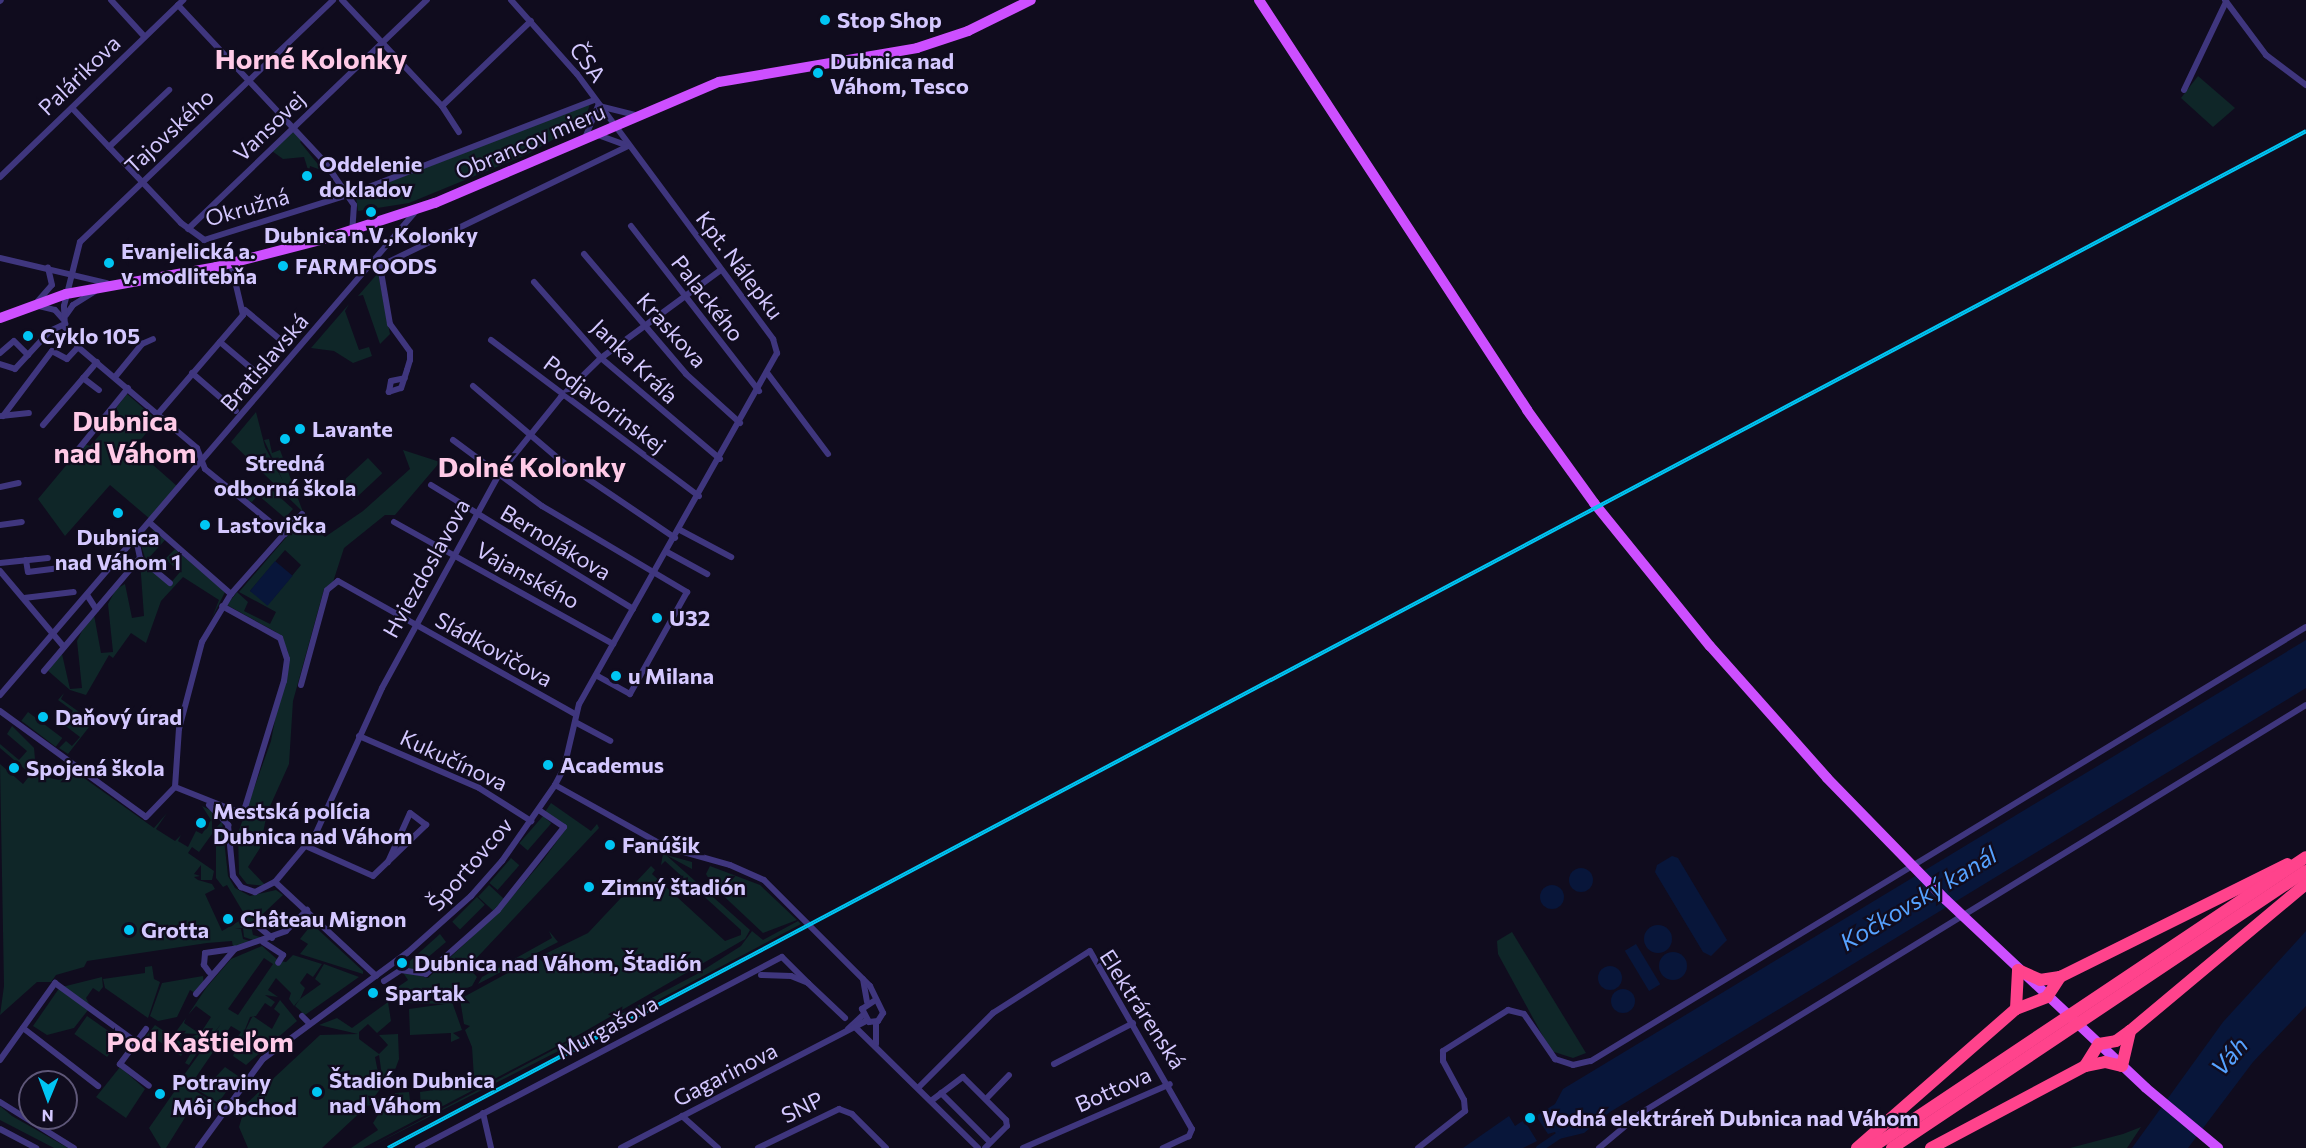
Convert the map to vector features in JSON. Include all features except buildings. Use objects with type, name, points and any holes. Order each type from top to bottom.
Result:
[{"type":"highway","points":[[2016,1009],[2018,970],[2040,980],[2060,977],[2276,867],[2305,862]]},
{"type":"highway","points":[[1871,1148],[2305,862]]},
{"type":"highway","points":[[1892,1148],[2305,862]]},
{"type":"highway","points":[[2085,1066],[2097,1042],[2108,1044],[2130,1031],[2306,884]]},
{"type":"highway","points":[[1857,1148],[2016,1009],[2049,999],[2060,977]]},
{"type":"highway","points":[[1931,1148],[2085,1066],[2105,1062],[2124,1068],[2130,1031]]},
{"type":"main road","name":"Obrancov mieru","points":[[0,318],[66,294],[231,264],[352,231],[417,210],[729,79],[901,51],[968,31],[1031,0]]},
{"type":"main road","points":[[1259,0],[1436,276],[1586,492],[1738,678],[1887,841],[1999,952],[2124,1068],[2218,1148]]},
{"type":"street","points":[[111,0],[144,36]]},
{"type":"street","name":"Tajovského","points":[[64,323],[66,294],[80,242],[333,0]]},
{"type":"street","points":[[342,0],[442,105],[459,132]]},
{"type":"street","name":"Vansovej","points":[[188,230],[428,0]]},
{"type":"street","name":"ČSA","points":[[511,0],[531,21],[614,127]]},
{"type":"street","points":[[2225,1],[2251,38],[2283,70],[2306,85]]},
{"type":"street","points":[[2184,90],[2225,1]]},
{"type":"street","points":[[181,2],[249,80],[295,127],[348,195],[356,210],[352,231]]},
{"type":"street","name":"Palárikova","points":[[0,177],[181,2]]},
{"type":"street","points":[[442,105],[531,21]]},
{"type":"street","points":[[109,147],[169,90]]},
{"type":"street","points":[[584,140],[596,102],[639,116]]},
{"type":"street","name":"Okružná","points":[[72,108],[188,230],[206,240],[348,195],[596,102]]},
{"type":"street","name":"Kpt. Nálepku","points":[[596,675],[768,375],[777,353],[773,339],[614,127]]},
{"type":"street","points":[[596,135],[628,146]]},
{"type":"street","name":"Bratislavská","points":[[377,264],[628,146]]},
{"type":"street","name":"Bratislavská","points":[[0,695],[377,264],[417,210]]},
{"type":"street","name":"Palackého","points":[[631,225],[681,295],[759,391]]},
{"type":"street","name":"Kraskova","points":[[584,254],[641,325],[740,423]]},
{"type":"street","points":[[0,258],[47,267],[116,285]]},
{"type":"street","points":[[158,415],[245,310],[231,264]]},
{"type":"street","points":[[377,264],[390,324],[410,352],[405,378]]},
{"type":"street","points":[[47,267],[52,285],[34,304],[55,310],[78,346],[197,448],[200,464],[285,534]]},
{"type":"street","name":"Hviezdoslavova","points":[[274,882],[308,847],[359,736],[415,626],[475,513],[499,474],[561,397],[601,358],[681,295],[721,270]]},
{"type":"street","points":[[212,281],[236,279]]},
{"type":"street","name":"Janka Kráľa","points":[[534,282],[601,358],[720,459]]},
{"type":"street","points":[[0,364],[15,369],[50,331],[64,323],[73,305],[102,288]]},
{"type":"street","name":"Bratislavská","points":[[245,310],[282,341]]},
{"type":"street","points":[[114,377],[142,344],[153,339]]},
{"type":"street","name":"Podjavorinskej","points":[[491,340],[561,397],[699,496]]},
{"type":"street","points":[[0,353],[14,341],[28,355]]},
{"type":"street","name":"Bratislavská","points":[[220,342],[258,374]]},
{"type":"street","points":[[2,416],[52,351],[67,359],[78,346]]},
{"type":"street","points":[[43,424],[97,362]]},
{"type":"street","name":"Bratislavská","points":[[192,373],[236,411]]},
{"type":"street","points":[[768,375],[828,454]]},
{"type":"street","points":[[83,378],[99,390]]},
{"type":"street","points":[[473,386],[529,434],[675,538]]},
{"type":"street","points":[[77,451],[128,388]]},
{"type":"street","points":[[2,416],[29,413]]},
{"type":"street","points":[[453,440],[499,474],[687,592],[630,694],[596,675]]},
{"type":"street","points":[[197,448],[214,448]]},
{"type":"street","points":[[0,487],[19,483]]},
{"type":"street","name":"Bernolákova","points":[[431,485],[633,609]]},
{"type":"street","points":[[0,711],[146,817],[175,787],[189,683],[202,642],[231,594],[302,514]]},
{"type":"street","points":[[0,525],[22,522]]},
{"type":"street","name":"Vajanského","points":[[394,522],[613,644]]},
{"type":"street","points":[[150,523],[231,594]]},
{"type":"street","points":[[680,530],[731,558]]},
{"type":"street","points":[[135,539],[140,558],[170,583]]},
{"type":"street","points":[[667,552],[707,574]]},
{"type":"street","points":[[0,563],[48,558]]},
{"type":"street","points":[[44,671],[140,558]]},
{"type":"street","points":[[26,560],[28,572],[54,569]]},
{"type":"street","points":[[117,560],[128,572]]},
{"type":"street","points":[[0,572],[54,633],[63,647]]},
{"type":"street","name":"Sládkovičova","points":[[302,685],[327,590],[338,581],[575,718],[610,741]]},
{"type":"street","points":[[24,598],[74,592]]},
{"type":"street","points":[[87,595],[96,609]]},
{"type":"street","points":[[175,787],[207,803],[243,814],[284,681],[287,653],[280,638],[222,606]]},
{"type":"street","points":[[1420,1146],[1457,1120],[1465,1108],[1443,1061],[1443,1051],[1508,1010],[1524,1014],[1555,1059],[1573,1065],[1591,1061],[2306,627]]},
{"type":"street","name":"Športovcov","points":[[309,1023],[376,976],[471,896],[531,821],[555,785],[564,768],[575,718],[596,675]]},
{"type":"street","points":[[1599,1148],[1641,1113],[2306,705]]},
{"type":"street","name":"Kukučínova","points":[[359,736],[479,788],[531,821]]},
{"type":"street","points":[[555,785],[666,847],[749,872],[795,908],[863,978],[871,1002],[883,1010],[876,1022],[874,1041],[880,1052]]},
{"type":"street","points":[[207,803],[228,825],[237,882],[255,892],[274,882],[376,976]]},
{"type":"street","name":"Športovcov","points":[[384,981],[401,970],[426,974],[498,910],[564,827],[539,810]]},
{"type":"street","points":[[308,847],[373,876],[426,825],[410,813],[388,861]]},
{"type":"street","points":[[209,972],[205,953],[263,942],[272,938],[307,910]]},
{"type":"street","points":[[255,924],[272,938]]},
{"type":"street","points":[[263,942],[283,956],[278,963]]},
{"type":"street","points":[[196,994],[235,949]]},
{"type":"street","name":"Elektrárenská","points":[[918,1088],[993,1013],[1090,951],[1170,1084]]},
{"type":"street","name":"Murgašova","points":[[418,1148],[782,957],[845,1017]]},
{"type":"street","name":"Murgašova","points":[[761,975],[791,976],[808,983]]},
{"type":"street","points":[[0,1060],[55,983],[136,1042]]},
{"type":"street","points":[[866,1034],[865,1019],[871,1002]]},
{"type":"street","points":[[198,1148],[245,1074],[309,1023],[302,1016]]},
{"type":"street","points":[[865,1019],[876,1022]]},
{"type":"street","name":"Gagarinova","points":[[845,1031],[856,1028],[865,1019]]},
{"type":"street","name":"Gagarinova","points":[[621,1148],[865,1019]]},
{"type":"street","points":[[1054,1064],[1133,1023]]},
{"type":"street","points":[[23,1028],[98,1086]]},
{"type":"street","points":[[856,1028],[866,1034],[880,1052],[978,1148]]},
{"type":"street","points":[[146,1029],[120,1064],[149,1086]]},
{"type":"street","points":[[986,1098],[1009,1075]]},
{"type":"street","points":[[931,1101],[963,1077],[986,1098],[1007,1126],[985,1148]]},
{"type":"street","name":"Bottova","points":[[1023,1148],[1170,1084],[1192,1133],[1163,1148]]},
{"type":"street","points":[[941,1093],[990,1142]]},
{"type":"street","points":[[0,1102],[35,1126],[74,1148]]},
{"type":"street","name":"SNP","points":[[758,1148],[839,1108],[852,1114],[884,1147]]},
{"type":"street","points":[[483,1113],[491,1148]]},
{"type":"street","points":[[682,1116],[718,1148]]},
{"type":"street","points":[[0,1129],[36,1148]]},
{"type":"green space","points":[[2198,76],[2235,108],[2213,127],[2181,98]]},
{"type":"green space","points":[[590,104],[584,122],[528,154],[409,203],[358,211],[356,197],[362,192],[365,197],[388,188],[386,183]]},
{"type":"green space","points":[[293,132],[303,139],[300,142],[321,168],[325,168],[321,170],[310,166],[309,173],[304,157],[283,159],[272,151]]},
{"type":"green space","points":[[378,273],[390,334],[380,344],[363,295],[358,296]]},
{"type":"green space","points":[[349,304],[345,311],[359,350],[369,347],[372,356],[353,363],[334,351],[311,348]]},
{"type":"green space","points":[[127,394],[157,420],[134,448],[178,487],[150,519],[110,485],[65,536],[38,499],[84,444],[90,446],[119,413],[116,408]]},
{"type":"green space","points":[[256,412],[265,447],[283,481],[264,440],[269,439],[272,453],[280,450],[303,512],[231,442]]},
{"type":"green space","points":[[403,450],[440,462],[395,515],[385,515],[344,548],[333,582],[324,589],[293,701],[289,764],[267,813],[260,848],[248,867],[266,886],[247,884],[239,874],[238,833],[271,741],[288,651],[276,632],[227,605],[237,592],[248,602],[244,611],[270,624],[276,612],[239,592],[303,518],[325,537],[363,511],[410,469]],"holes":[[[285,550],[301,565],[272,600],[250,591]]]},
{"type":"green space","points":[[368,458],[382,473],[354,500],[339,485]]},
{"type":"green space","points":[[264,483],[293,509],[285,518],[258,495],[252,502],[246,500]]},
{"type":"green space","points":[[154,530],[165,540],[146,561],[141,545]]},
{"type":"green space","points":[[175,549],[225,592],[212,618],[219,600],[183,577],[161,601],[146,643],[131,633],[113,658],[109,655],[86,695],[70,690],[46,669],[62,654],[70,689],[82,688],[77,641],[85,625],[94,615],[101,653],[113,652],[108,604],[116,589],[125,584],[132,618],[144,616],[140,561],[169,585],[180,572],[165,559]]},
{"type":"green space","points":[[64,693],[61,699],[93,722],[68,754],[59,748],[66,741],[72,746],[80,737],[63,724],[73,711],[58,700]]},
{"type":"green space","points":[[28,712],[62,738],[56,747],[21,721]]},
{"type":"green space","points":[[12,726],[34,748],[36,770],[27,771],[0,748],[0,744],[19,760],[27,751],[7,734]]},
{"type":"green space","points":[[0,764],[23,784],[31,774],[59,780],[77,773],[154,828],[167,813],[156,829],[175,841],[181,835],[178,841],[188,847],[196,831],[202,834],[211,820],[202,806],[212,811],[212,834],[199,852],[192,847],[188,853],[214,871],[212,880],[201,880],[201,865],[194,874],[200,876],[194,877],[198,880],[212,884],[215,889],[205,894],[222,931],[246,917],[227,885],[223,887],[216,878],[216,828],[222,821],[228,876],[235,888],[250,896],[276,890],[283,895],[251,925],[253,935],[267,939],[259,942],[244,937],[243,928],[235,929],[241,929],[243,939],[257,943],[233,947],[232,941],[207,943],[87,961],[84,967],[56,975],[51,982],[37,982],[0,1015],[4,986]]},
{"type":"green space","points":[[551,803],[591,831],[597,824],[599,828],[468,967],[477,977],[472,986],[451,995],[401,998],[395,989],[408,980],[402,971],[428,978],[502,909],[544,859],[565,830],[545,812]]},
{"type":"green space","points":[[543,816],[551,823],[528,850],[519,843]]},
{"type":"green space","points":[[663,854],[692,862],[692,869],[666,855],[750,930],[745,939],[582,1033],[363,1148],[351,1148],[378,1130],[373,1123],[384,1105],[389,1108],[395,1093],[409,1092],[411,1109],[421,1109],[420,1092],[469,1085],[474,1078],[472,1047],[465,1030],[470,1026],[464,1024],[460,999],[537,957],[543,962],[553,956],[545,954],[588,933],[651,866],[655,870],[652,874],[725,941],[741,935],[741,930],[665,861],[661,865]]},
{"type":"green space","points":[[511,858],[519,865],[498,890],[489,883]]},
{"type":"green space","points":[[710,866],[760,885],[797,920],[763,933],[713,886],[706,874]]},
{"type":"green space","points":[[489,885],[504,899],[493,911],[478,897]]},
{"type":"green space","points":[[477,897],[485,905],[460,930],[452,922]]},
{"type":"green space","points":[[798,921],[801,924],[639,1010],[368,1148],[697,974],[741,946],[752,931],[763,940]]},
{"type":"green space","points":[[312,924],[363,971],[363,974],[300,954],[308,944],[300,939]]},
{"type":"green space","points":[[549,931],[558,942],[478,984],[482,977],[552,938]]},
{"type":"green space","points":[[1512,932],[1586,1053],[1573,1058],[1551,1051],[1498,954],[1497,941]]},
{"type":"green space","points":[[440,934],[446,942],[420,964],[426,972],[401,969]]},
{"type":"green space","points":[[262,946],[279,961],[286,962],[293,955],[322,964],[313,977],[307,973],[300,983],[305,988],[294,1006],[289,999],[291,993],[276,978],[268,990],[278,997],[265,995],[275,1002],[271,1007],[265,1003],[256,1016],[250,1017],[240,1042],[236,1039],[241,1032],[231,1026],[196,1077],[205,1084],[211,1076],[209,1084],[225,1067],[238,1076],[218,1103],[181,1079],[221,1024],[201,1049],[184,1039],[199,1034],[175,1033],[186,1018],[184,1023],[200,1034],[211,1017],[196,1006],[188,1015],[206,988],[231,959]],"holes":[[[264,958],[273,964],[238,1015],[228,1009]]]},
{"type":"green space","points":[[324,964],[359,977],[305,1015],[295,1006],[300,999],[321,984],[315,979]]},
{"type":"green space","points":[[152,966],[154,979],[160,982],[148,1018],[105,988],[103,979],[145,973],[145,967]]},
{"type":"green space","points":[[203,976],[204,985],[195,993],[190,990],[177,1017],[158,1021],[150,1016],[162,983]]},
{"type":"green space","points":[[102,977],[103,987],[99,992],[93,988],[86,998],[90,1006],[62,987]]},
{"type":"green space","points":[[60,987],[88,1010],[74,1028],[47,1035],[33,1026]]},
{"type":"green space","points":[[451,999],[462,1030],[453,1033],[460,1038],[451,1042],[451,1033],[410,1035],[409,1009],[445,1004],[406,1003]]},
{"type":"green space","points":[[280,1000],[297,1021],[246,1065],[233,1056],[251,1019],[253,1016],[272,1029],[280,1014],[274,1009]]},
{"type":"green space","name":"Štadión Dubnica nad Váhom","points":[[388,1002],[391,1021],[377,1033],[368,1024],[359,1032],[359,1039],[379,1054],[388,1045],[379,1035],[398,1034],[399,1059],[388,1089],[384,1089],[379,1055],[375,1057],[381,1088],[369,1104],[383,1097],[379,1103],[367,1106],[322,1148],[248,1148],[239,1127],[246,1104],[320,1035],[358,1034],[319,1025],[337,1018],[352,1028]]},
{"type":"green space","points":[[87,1016],[120,1039],[107,1057],[74,1034]]},
{"type":"green space","points":[[155,1025],[197,1053],[189,1065],[185,1063],[191,1053],[186,1049],[181,1056],[154,1038],[150,1044],[143,1040]]},
{"type":"green space","points":[[120,1067],[145,1089],[126,1118],[96,1097]]},
{"type":"green space","points":[[181,1082],[218,1105],[212,1113],[199,1095],[166,1148],[161,1148],[149,1128]]},
{"type":"green space","points":[[0,1106],[18,1119],[18,1129],[0,1120]]},
{"type":"green space","points":[[2141,1127],[2127,1148],[2070,1148],[2123,1134]]},
{"type":"green space","points":[[19,1130],[36,1130],[68,1148],[54,1148]]},
{"type":"water","points":[[275,561],[293,576],[268,606],[250,591]]},
{"type":"water","points":[[2306,640],[2306,688],[1610,1112],[1584,1133],[1559,1139],[1555,1132],[1548,1134],[1536,1116],[1555,1104],[1563,1089]]},
{"type":"water","points":[[1672,856],[1678,858],[1727,940],[1711,956],[1703,952],[1655,872],[1657,865]]},
{"type":"water","points":[[1581,868],[1589,872],[1593,880],[1589,888],[1581,892],[1573,888],[1569,880],[1573,872]]},
{"type":"water","points":[[1552,885],[1557,886],[1563,892],[1563,902],[1557,908],[1552,909],[1547,908],[1541,902],[1540,897],[1541,892],[1547,886]]},
{"type":"water","points":[[1658,925],[1668,929],[1672,939],[1668,949],[1658,953],[1648,949],[1644,939],[1648,929]]},
{"type":"water","name":"Váh","points":[[2306,931],[2306,1006],[2253,1062],[2188,1148],[2132,1148],[2223,1022]]},
{"type":"water","points":[[1636,944],[1660,984],[1649,991],[1625,951]]},
{"type":"water","points":[[1673,952],[1683,956],[1687,966],[1683,976],[1673,980],[1663,976],[1659,966],[1663,956]]},
{"type":"water","points":[[1610,966],[1615,967],[1621,973],[1621,983],[1615,989],[1610,990],[1605,989],[1599,983],[1598,978],[1599,973],[1605,967]]},
{"type":"water","points":[[1623,989],[1631,993],[1635,1001],[1631,1009],[1623,1013],[1615,1009],[1611,1001],[1615,993]]},
{"type":"water","points":[[1509,1116],[1515,1126],[1524,1120],[1537,1141],[1523,1148],[1463,1148]]},
{"type":"waterway","name":"Kočkovský kanál","points":[[1539,1148],[1564,1131]]},
{"type":"railway","points":[[388,1148],[2306,131]]},
{"type":"place","name":"Stop Shop","points":[[825,20]]},
{"type":"place","name":"Dubnica nad Váhom, Tesco","points":[[818,73]]},
{"type":"place","name":"Oddelenie dokladov","points":[[307,176]]},
{"type":"place","name":"Dubnica n.V.,Kolonky","points":[[371,212]]},
{"type":"place","name":"Evanjelická a. v. modlitebňa","points":[[109,263]]},
{"type":"place","name":"FARMFOODS","points":[[283,266]]},
{"type":"place","name":"Cyklo 105","points":[[28,336]]},
{"type":"place","name":"Lavante","points":[[300,429]]},
{"type":"place","name":"Stredná odborná škola","points":[[285,439]]},
{"type":"place","name":"Dubnica nad Váhom 1","points":[[118,513]]},
{"type":"place","name":"Lastovička","points":[[205,525]]},
{"type":"place","name":"U32","points":[[657,618]]},
{"type":"place","name":"u Milana","points":[[616,676]]},
{"type":"place","name":"Daňový úrad","points":[[43,717]]},
{"type":"place","name":"Academus","points":[[548,765]]},
{"type":"place","name":"Spojená škola","points":[[14,768]]},
{"type":"place","name":"Mestská polícia Dubnica nad Váhom","points":[[201,823]]},
{"type":"place","name":"Fanúšik","points":[[610,845]]},
{"type":"place","name":"Zimný štadión","points":[[589,887]]},
{"type":"place","name":"Château Mignon","points":[[228,919]]},
{"type":"place","name":"Grotta","points":[[129,930]]},
{"type":"place","name":"Dubnica nad Váhom, Štadión","points":[[402,963]]},
{"type":"place","name":"Spartak","points":[[373,993]]},
{"type":"place","name":"Štadión Dubnica nad Váhom","points":[[317,1092]]},
{"type":"place","name":"Potraviny Môj Obchod","points":[[160,1094]]},
{"type":"place","name":"Vodná elektráreň Dubnica nad Váhom","points":[[1530,1118]]},
{"type":"district","name":"Horné Kolonky","points":[[311,58]]},
{"type":"district","name":"Dubnica nad Váhom","points":[[125,436]]},
{"type":"district","name":"Dolné Kolonky","points":[[532,466]]},
{"type":"district","name":"Pod Kaštieľom","points":[[200,1041]]}]
